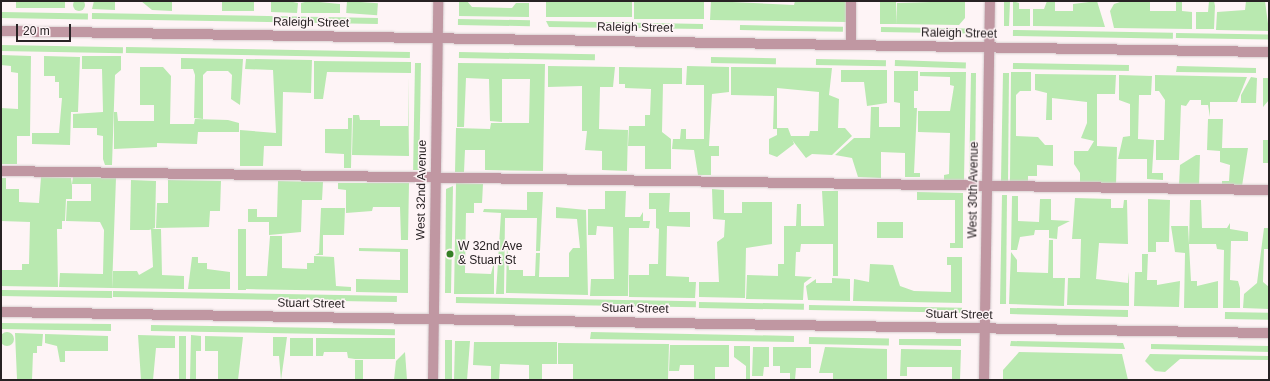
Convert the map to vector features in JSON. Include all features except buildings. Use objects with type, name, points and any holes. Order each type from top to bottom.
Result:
[{"type":"street","name":"West 32nd Avenue","points":[[432,380],[438,1]]},
{"type":"street","points":[[850,45],[851,1]]},
{"type":"street","name":"West 30th Avenue","points":[[984,380],[990,1]]},
{"type":"street","name":"Raleigh Street","points":[[1,32],[1269,52]]},
{"type":"street","points":[[1,171],[1269,190]]},
{"type":"street","name":"Stuart Street","points":[[1,312],[1269,333]]},
{"type":"green space","points":[[77,-1],[81,-1],[85,5],[81,11],[77,11],[73,7],[73,3]]},
{"type":"green space","points":[[16,1],[65,1],[65,8],[16,8]]},
{"type":"green space","points":[[94,1],[115,1],[115,10],[92,9]]},
{"type":"green space","points":[[141,1],[172,2],[172,11],[152,10]]},
{"type":"green space","points":[[222,1],[254,1],[254,11],[222,11]]},
{"type":"green space","points":[[288,1],[298,3],[297,13],[271,12],[271,2]]},
{"type":"green space","points":[[309,1],[340,4],[340,13],[301,13],[301,3]]},
{"type":"green space","points":[[347,1],[378,3],[377,15],[346,13]]},
{"type":"green space","points":[[459,1],[467,1],[472,7],[512,8],[516,3],[529,3],[529,17],[459,16]]},
{"type":"green space","points":[[546,1],[632,1],[632,17],[546,17]]},
{"type":"green space","points":[[634,1],[704,1],[704,19],[634,19]]},
{"type":"green space","points":[[711,1],[794,5],[795,1],[847,1],[847,22],[710,20]]},
{"type":"green space","points":[[880,1],[896,1],[896,24],[880,24]]},
{"type":"green space","points":[[965,1],[965,18],[959,25],[896,24],[897,3]]},
{"type":"green space","points":[[1004,1],[1010,1],[1009,26],[1004,26]]},
{"type":"green space","points":[[1013,1],[1019,3],[1019,9],[1030,9],[1030,26],[1013,26]]},
{"type":"green space","points":[[1047,1],[1055,1],[1055,11],[1073,11],[1073,4],[1097,1],[1105,27],[1033,26],[1033,9],[1044,9]]},
{"type":"green space","points":[[1123,1],[1150,1],[1150,11],[1176,11],[1176,1],[1182,1],[1182,11],[1192,12],[1192,29],[1114,28],[1110,11],[1114,4]]},
{"type":"green space","points":[[1209,1],[1214,1],[1215,6],[1214,29],[1196,29],[1196,12],[1208,12]]},
{"type":"green space","points":[[1246,1],[1265,1],[1269,31],[1216,30],[1217,12],[1245,10]]},
{"type":"green space","points":[[1,12],[88,14],[88,20],[1,18]]},
{"type":"green space","points":[[92,13],[378,18],[378,24],[92,19]]},
{"type":"green space","points":[[458,19],[530,20],[530,26],[458,25]]},
{"type":"green space","points":[[546,21],[703,24],[703,29],[549,27]]},
{"type":"green space","points":[[740,25],[843,27],[843,32],[740,30]]},
{"type":"green space","points":[[881,27],[966,28],[966,33],[881,32]]},
{"type":"green space","points":[[1013,30],[1173,33],[1173,39],[1013,36]]},
{"type":"green space","points":[[1176,33],[1269,35],[1269,40],[1176,38]]},
{"type":"green space","points":[[1,45],[123,47],[123,53],[1,51]]},
{"type":"green space","points":[[126,47],[410,52],[410,58],[126,53]]},
{"type":"green space","points":[[459,52],[595,54],[595,60],[459,58]]},
{"type":"green space","points":[[1,55],[31,56],[30,136],[17,136],[17,164],[1,164],[1,108],[18,109],[18,73],[11,72],[11,66],[1,65]]},
{"type":"green space","points":[[44,56],[80,57],[78,112],[71,112],[70,145],[32,144],[32,133],[59,133],[62,98],[59,98],[59,82],[55,82],[55,76],[44,76]]},
{"type":"green space","points":[[82,56],[121,56],[121,70],[115,75],[112,165],[105,165],[103,159],[103,136],[97,135],[97,128],[73,128],[73,114],[103,112],[102,69],[82,69]]},
{"type":"green space","points":[[711,57],[776,58],[776,64],[711,63]]},
{"type":"green space","points":[[181,58],[243,59],[240,105],[231,99],[232,75],[228,71],[207,71],[203,75],[203,119],[194,118],[195,75],[193,69],[181,69]]},
{"type":"green space","points":[[246,59],[312,60],[311,93],[283,92],[282,146],[264,146],[263,166],[240,166],[240,130],[276,133],[273,70],[245,69]]},
{"type":"green space","points":[[816,59],[886,60],[886,66],[816,65]]},
{"type":"green space","points":[[895,60],[966,62],[966,68],[895,66]]},
{"type":"green space","points":[[314,61],[411,62],[411,73],[327,72],[323,99],[314,99]]},
{"type":"green space","points":[[415,63],[421,63],[419,170],[413,170]]},
{"type":"green space","points":[[458,63],[545,64],[543,171],[485,170],[485,150],[465,150],[464,172],[455,172],[456,128],[490,129],[491,123],[529,123],[530,79],[502,79],[502,122],[490,121],[489,79],[466,78],[464,127],[457,127]]},
{"type":"green space","points":[[1013,63],[1129,65],[1129,71],[1013,69]]},
{"type":"green space","points":[[548,66],[615,67],[613,87],[600,87],[599,129],[628,130],[627,171],[602,170],[602,151],[585,150],[587,131],[582,131],[582,86],[548,87]]},
{"type":"green space","points":[[687,66],[729,67],[729,92],[712,94],[709,146],[719,146],[719,156],[711,156],[711,175],[698,175],[694,150],[672,149],[673,139],[680,139],[681,129],[686,129],[686,139],[704,139],[704,85],[686,85]]},
{"type":"green space","points":[[1177,66],[1256,68],[1256,73],[1176,72]]},
{"type":"green space","points":[[140,67],[163,67],[171,76],[170,124],[194,124],[195,119],[228,120],[239,123],[239,132],[198,132],[197,144],[157,143],[157,147],[114,149],[114,112],[117,112],[118,121],[154,121],[154,105],[140,105]]},
{"type":"green space","points":[[619,67],[682,68],[682,84],[663,84],[662,132],[671,139],[671,169],[645,169],[645,146],[628,146],[629,126],[645,126],[645,115],[650,115],[651,89],[625,88],[625,84],[619,84]]},
{"type":"green space","points":[[731,67],[832,68],[829,95],[839,99],[838,128],[845,128],[852,136],[832,155],[812,154],[806,158],[789,136],[809,136],[810,131],[818,131],[819,92],[777,88],[777,129],[773,129],[774,96],[731,95]]},
{"type":"green space","points":[[841,70],[887,70],[887,103],[867,106],[864,82],[841,82]]},
{"type":"green space","points":[[894,71],[918,71],[918,91],[914,91],[914,108],[917,108],[914,173],[920,173],[920,177],[905,177],[905,153],[881,152],[881,178],[858,177],[852,158],[835,155],[854,138],[870,138],[871,107],[879,107],[879,127],[900,127],[900,103],[894,102]]},
{"type":"green space","points":[[920,72],[966,72],[964,181],[944,181],[944,175],[949,174],[950,133],[918,132],[918,111],[950,111],[954,86],[950,85],[950,77],[920,76]]},
{"type":"green space","points":[[1011,72],[1031,72],[1031,91],[1020,91],[1016,95],[1016,136],[1038,137],[1045,145],[1053,145],[1053,166],[1037,165],[1037,176],[1028,176],[1028,182],[1010,181]]},
{"type":"green space","points":[[971,73],[976,73],[975,177],[969,179]]},
{"type":"green space","points":[[1003,73],[1009,73],[1008,181],[1001,181]]},
{"type":"green space","points":[[1035,74],[1116,75],[1115,94],[1097,94],[1097,146],[1117,147],[1116,185],[1080,183],[1080,173],[1074,164],[1074,151],[1088,151],[1094,141],[1081,138],[1087,123],[1087,102],[1052,98],[1052,120],[1046,120],[1047,93],[1035,90]]},
{"type":"green space","points":[[1119,75],[1152,76],[1151,95],[1139,95],[1138,139],[1154,140],[1152,173],[1163,173],[1163,180],[1147,179],[1147,159],[1118,159],[1123,137],[1130,136],[1130,104],[1119,100]]},
{"type":"green space","points":[[1155,75],[1247,77],[1237,102],[1210,102],[1210,117],[1208,105],[1201,105],[1201,100],[1190,100],[1186,106],[1181,105],[1179,160],[1156,160],[1156,140],[1164,140],[1165,100],[1159,91],[1155,91]]},
{"type":"green space","points":[[408,76],[409,156],[352,155],[353,115],[359,115],[360,120],[380,120],[380,126],[408,126]]},
{"type":"green space","points":[[1251,77],[1257,78],[1256,103],[1241,103],[1241,95]]},
{"type":"green space","points":[[1263,78],[1269,78],[1269,100],[1263,107]]},
{"type":"green space","points":[[348,118],[352,118],[351,168],[344,168],[344,154],[325,153],[325,129],[348,129]]},
{"type":"green space","points":[[1208,119],[1223,119],[1222,148],[1248,148],[1242,186],[1222,186],[1222,181],[1229,181],[1230,165],[1220,162],[1220,151],[1207,150]]},
{"type":"green space","points":[[777,128],[788,128],[794,144],[777,157],[769,154],[769,139],[777,135]]},
{"type":"green space","points":[[1263,140],[1269,140],[1269,163],[1263,163]]},
{"type":"green space","points":[[1196,155],[1200,155],[1199,186],[1179,185],[1180,165]]},
{"type":"green space","points":[[41,177],[71,178],[72,199],[66,199],[65,221],[62,221],[62,229],[57,229],[58,287],[1,286],[1,270],[22,270],[22,264],[29,264],[30,222],[1,221],[1,178],[6,178],[6,189],[19,189],[19,202],[39,203]]},
{"type":"green space","points":[[73,177],[116,178],[112,288],[59,287],[60,273],[103,274],[104,230],[100,222],[66,221],[67,201],[91,201],[91,184],[72,184]]},
{"type":"green space","points":[[131,180],[156,181],[155,228],[149,230],[130,230]]},
{"type":"green space","points":[[168,180],[221,181],[220,211],[210,211],[209,227],[156,228],[157,203],[168,203]]},
{"type":"green space","points":[[278,181],[323,182],[322,200],[302,200],[301,232],[269,235],[269,222],[248,222],[248,209],[257,209],[257,217],[277,217]]},
{"type":"green space","points":[[338,183],[409,183],[408,240],[401,240],[400,207],[373,207],[372,211],[346,213],[346,190],[338,189]]},
{"type":"green space","points":[[456,183],[483,184],[482,203],[474,203],[474,213],[466,213],[465,273],[491,274],[494,262],[494,294],[454,294]]},
{"type":"green space","points":[[453,186],[451,293],[445,293],[446,189]]},
{"type":"green space","points":[[712,189],[724,190],[724,213],[742,213],[742,202],[772,202],[772,244],[746,248],[745,298],[699,297],[699,282],[719,282],[717,242],[724,237],[725,220],[713,219]]},
{"type":"green space","points":[[605,191],[626,191],[625,217],[640,217],[643,212],[643,221],[650,221],[649,228],[629,228],[628,296],[590,296],[591,279],[614,279],[613,227],[597,226],[596,235],[588,235],[588,209],[605,209]]},
{"type":"green space","points":[[822,191],[838,191],[838,276],[833,276],[833,244],[801,244],[800,252],[796,252],[795,276],[812,277],[804,283],[803,300],[746,299],[747,275],[778,276],[778,264],[784,264],[784,226],[796,226],[797,204],[801,204],[801,226],[824,226]]},
{"type":"green space","points":[[527,192],[543,192],[540,251],[536,251],[537,218],[505,218],[504,294],[496,294],[501,213],[483,212],[484,209],[527,210]]},
{"type":"green space","points":[[917,192],[963,193],[963,248],[950,248],[950,243],[955,243],[955,200],[917,200]]},
{"type":"green space","points":[[649,193],[670,193],[669,212],[690,212],[690,227],[667,226],[666,276],[689,277],[689,282],[696,282],[695,298],[629,297],[629,275],[649,275],[649,264],[658,264],[659,229],[656,228],[656,209],[649,209]]},
{"type":"green space","points":[[1002,195],[1007,195],[1006,304],[1000,304]]},
{"type":"green space","points":[[1012,196],[1018,196],[1018,221],[1039,222],[1040,199],[1051,199],[1051,220],[1070,221],[1058,227],[1057,239],[1049,238],[1049,230],[1035,230],[1034,235],[1020,237],[1017,250],[1011,250]]},
{"type":"green space","points":[[1075,198],[1111,199],[1111,208],[1123,208],[1124,200],[1127,200],[1128,244],[1099,243],[1096,279],[1128,283],[1129,272],[1129,306],[1067,305],[1068,278],[1080,278],[1081,239],[1072,239]]},
{"type":"green space","points":[[1148,199],[1170,200],[1169,242],[1156,242],[1156,252],[1148,252]]},
{"type":"green space","points":[[1190,200],[1201,200],[1202,228],[1227,228],[1230,223],[1230,229],[1248,232],[1248,241],[1231,241],[1230,280],[1238,281],[1240,288],[1240,308],[1223,308],[1224,250],[1217,249],[1216,244],[1189,244]]},
{"type":"green space","points":[[556,207],[586,210],[588,295],[506,293],[507,243],[509,270],[523,270],[523,276],[535,276],[536,253],[540,253],[539,277],[569,277],[569,253],[573,248],[580,248],[577,219],[556,218]]},
{"type":"green space","points":[[321,208],[345,208],[344,235],[323,235],[323,255],[315,255],[319,253]]},
{"type":"green space","points":[[877,222],[903,222],[903,238],[877,238]]},
{"type":"green space","points":[[1171,226],[1188,226],[1191,281],[1197,281],[1197,286],[1218,281],[1218,308],[1184,308],[1185,253],[1175,252]]},
{"type":"green space","points":[[1264,228],[1269,228],[1269,249],[1264,249],[1263,282],[1269,287],[1269,309],[1243,308],[1244,294],[1257,283]]},
{"type":"green space","points":[[151,229],[161,229],[162,275],[184,276],[184,289],[112,288],[113,271],[137,271],[139,275],[153,267]]},
{"type":"green space","points":[[238,229],[246,229],[246,290],[238,290]]},
{"type":"green space","points":[[270,236],[282,236],[282,268],[307,269],[307,263],[314,263],[314,256],[334,257],[336,286],[351,287],[351,291],[246,289],[246,276],[267,276]]},
{"type":"green space","points":[[1049,240],[1053,240],[1053,278],[1065,278],[1064,306],[1009,304],[1011,252],[1017,260],[1017,272],[1048,273]]},
{"type":"green space","points":[[359,248],[408,249],[408,293],[356,292],[356,279],[400,280],[400,252],[359,251]]},
{"type":"green space","points":[[1142,254],[1148,254],[1147,280],[1157,280],[1157,285],[1180,281],[1179,307],[1134,306],[1135,272],[1142,272]]},
{"type":"green space","points":[[192,257],[198,257],[198,263],[207,263],[207,269],[230,272],[230,289],[188,289]]},
{"type":"green space","points":[[947,257],[962,257],[962,303],[853,301],[854,279],[869,282],[870,264],[893,265],[900,286],[914,291],[951,292],[951,265],[947,265]]},
{"type":"green space","points":[[832,278],[850,279],[850,301],[808,300],[806,286],[816,279],[816,283],[832,283]]},
{"type":"green space","points":[[1,290],[112,291],[112,298],[1,296]]},
{"type":"green space","points":[[113,291],[397,296],[397,302],[113,297]]},
{"type":"green space","points":[[456,297],[696,301],[696,307],[456,303]]},
{"type":"green space","points":[[699,302],[804,304],[804,310],[699,308]]},
{"type":"green space","points":[[809,305],[962,308],[962,313],[809,310]]},
{"type":"green space","points":[[1010,308],[1128,310],[1128,317],[1010,314]]},
{"type":"green space","points":[[1225,312],[1269,313],[1269,320],[1225,319]]},
{"type":"green space","points":[[1,323],[111,324],[111,331],[1,329]]},
{"type":"green space","points":[[151,325],[395,329],[395,335],[151,331]]},
{"type":"green space","points":[[7,332],[12,334],[14,339],[12,344],[7,346],[2,344],[0,339],[2,334]]},
{"type":"green space","points":[[591,332],[794,336],[794,342],[590,339]]},
{"type":"green space","points":[[15,333],[43,334],[42,346],[37,346],[37,353],[33,353],[32,380],[17,379]]},
{"type":"green space","points":[[45,334],[108,336],[108,351],[65,351],[65,362],[60,362],[57,346],[45,343]]},
{"type":"green space","points":[[138,335],[175,336],[175,348],[156,348],[153,380],[141,380]]},
{"type":"green space","points":[[191,335],[201,336],[201,351],[196,351],[196,380],[190,380]]},
{"type":"green space","points":[[179,336],[186,336],[186,380],[179,380]]},
{"type":"green space","points":[[205,336],[243,337],[238,380],[218,380],[218,351],[205,351]]},
{"type":"green space","points":[[273,337],[287,337],[281,380],[279,356],[273,356]]},
{"type":"green space","points":[[809,337],[889,338],[889,345],[809,344]]},
{"type":"green space","points":[[290,338],[313,338],[313,356],[290,356]]},
{"type":"green space","points":[[316,338],[395,338],[395,359],[348,358],[347,352],[324,352],[323,356],[316,356]]},
{"type":"green space","points":[[899,339],[961,339],[961,346],[899,345]]},
{"type":"green space","points":[[445,340],[452,340],[452,380],[445,380]]},
{"type":"green space","points":[[455,341],[470,341],[467,380],[454,380]]},
{"type":"green space","points":[[1011,341],[1123,343],[1125,349],[1010,346]]},
{"type":"green space","points":[[474,342],[557,342],[557,364],[542,364],[542,380],[529,380],[529,365],[500,364],[499,380],[491,380],[491,366],[473,365]]},
{"type":"green space","points":[[558,343],[669,344],[668,380],[573,380],[573,364],[558,364]]},
{"type":"green space","points":[[1151,344],[1269,346],[1269,352],[1151,349]]},
{"type":"green space","points":[[670,345],[729,345],[729,367],[715,367],[715,380],[694,380],[694,365],[680,365],[679,371],[669,371]]},
{"type":"green space","points":[[734,346],[750,346],[750,380],[746,380],[746,366],[734,357]]},
{"type":"green space","points":[[753,347],[769,347],[769,367],[764,367],[763,376],[752,376]]},
{"type":"green space","points":[[773,347],[811,347],[811,368],[796,368],[795,380],[790,380],[790,373],[780,373],[780,366],[773,366]]},
{"type":"green space","points":[[825,347],[887,349],[887,380],[833,380],[833,373],[819,373]]},
{"type":"green space","points":[[901,349],[961,350],[960,380],[952,380],[952,367],[907,367],[907,376],[900,376]]},
{"type":"green space","points":[[405,352],[407,380],[394,380],[396,361]]},
{"type":"green space","points":[[1019,352],[1122,354],[1128,380],[1003,380],[1003,370]]},
{"type":"green space","points":[[1150,354],[1269,356],[1269,360],[1180,359],[1165,372],[1155,371],[1145,361]]},
{"type":"green space","points":[[355,360],[363,360],[363,380],[355,380]]},
{"type":"place","name":"W 32nd Ave & Stuart St","points":[[450,254]]}]
